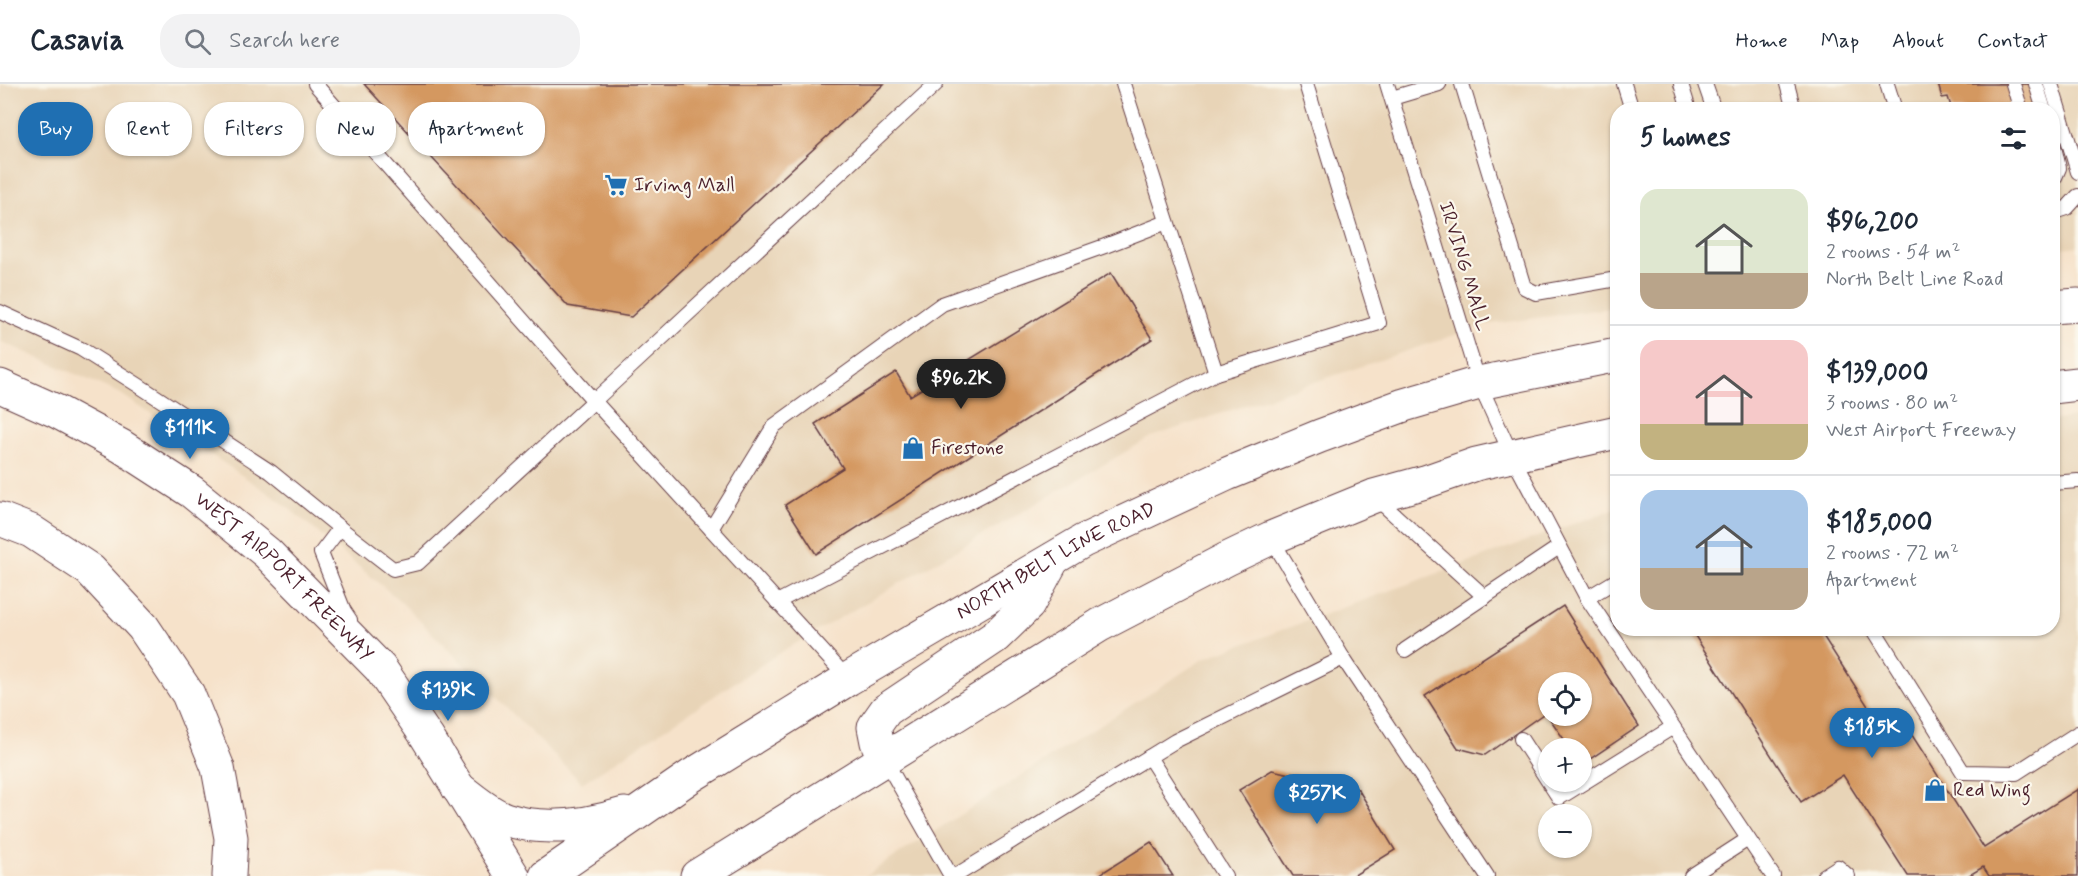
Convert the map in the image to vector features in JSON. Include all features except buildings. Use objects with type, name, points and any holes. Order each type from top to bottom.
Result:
[{"type":"main road","points":[[2060,307],[2078,305]]},
{"type":"main road","name":"NORTH BELT LINE ROAD","points":[[546,876],[691,776],[848,679],[1083,542],[1227,474],[1404,405],[1479,383],[1610,356]]},
{"type":"main road","points":[[2060,386],[2078,384]]},
{"type":"main road","name":"WEST AIRPORT FREEWAY","points":[[0,386],[75,421],[121,446],[192,492],[267,553],[380,668],[513,876]]},
{"type":"main road","points":[[697,876],[1100,625],[1227,559],[1271,538],[1374,496],[1425,482],[1476,464],[1610,434]]},
{"type":"main road","points":[[0,519],[31,531],[90,570],[143,627],[188,694],[218,768],[231,838],[229,876]]},
{"type":"main road","points":[[885,760],[877,742],[874,727],[886,710],[995,637],[1028,605],[1053,559]]},
{"type":"main road","points":[[458,788],[503,818],[548,827],[589,824],[643,809]]},
{"type":"lane","points":[[315,84],[594,401],[848,679]]},
{"type":"lane","points":[[0,312],[81,349],[156,396],[271,472],[393,569],[418,563],[936,84]]},
{"type":"lane","points":[[1123,84],[1215,373]]},
{"type":"lane","points":[[777,602],[1215,373],[1379,323],[1306,84]]},
{"type":"lane","name":"IRVING MALL","points":[[1387,84],[1479,383],[1512,456],[1558,547],[1610,632]]},
{"type":"lane","points":[[1392,98],[1439,84]]},
{"type":"lane","points":[[1462,84],[1524,287],[1536,293],[1610,280]]},
{"type":"lane","points":[[1624,84],[1630,102]]},
{"type":"lane","points":[[1681,84],[1687,102]]},
{"type":"lane","points":[[1706,84],[1712,102]]},
{"type":"lane","points":[[1787,84],[1792,102]]},
{"type":"lane","points":[[1887,84],[1893,102]]},
{"type":"lane","points":[[2013,84],[2019,102]]},
{"type":"lane","points":[[2036,84],[2042,102]]},
{"type":"lane","points":[[2051,84],[2057,102]]},
{"type":"lane","points":[[2060,113],[2078,172]]},
{"type":"lane","points":[[2060,210],[2067,208],[2078,196]]},
{"type":"lane","points":[[711,529],[774,426],[942,304],[1167,222]]},
{"type":"lane","points":[[2060,482],[2078,481]]},
{"type":"lane","points":[[1374,496],[1485,597]]},
{"type":"lane","points":[[340,528],[321,553],[344,611],[380,668]]},
{"type":"lane","points":[[1271,538],[1343,658],[1487,876]]},
{"type":"lane","points":[[1405,650],[1558,547]]},
{"type":"lane","points":[[1587,598],[1610,584]]},
{"type":"lane","name":"IRVING MALL","points":[[1612,636],[1773,876]]},
{"type":"lane","points":[[1878,636],[1963,772],[2016,773],[2078,733]]},
{"type":"lane","points":[[955,876],[1175,741],[1343,658]]},
{"type":"lane","points":[[1521,739],[1559,798],[1673,727]]},
{"type":"lane","points":[[1149,757],[1225,876]]},
{"type":"lane","points":[[885,760],[951,876]]},
{"type":"lane","points":[[1691,876],[1748,839]]},
{"type":"lane","points":[[1824,876],[1838,867],[1848,876]]},
{"type":"shaded area","name":"Irving Mall","points":[[0,84],[2078,84],[2078,246],[2060,248],[2060,102],[1610,102],[1610,308],[1484,325],[1151,437],[781,652],[582,783],[399,600],[280,501],[121,394],[0,341]]},
{"type":"shaded area","points":[[2078,416],[2078,876],[865,876],[1205,658],[1610,511],[1610,636],[2060,636],[2060,419]]},
{"type":"place","name":"Irving Mall","points":[[616,185]]},
{"type":"place","name":"Firestone","points":[[913,448]]},
{"type":"place","name":"Red Wing","points":[[1935,790]]}]
